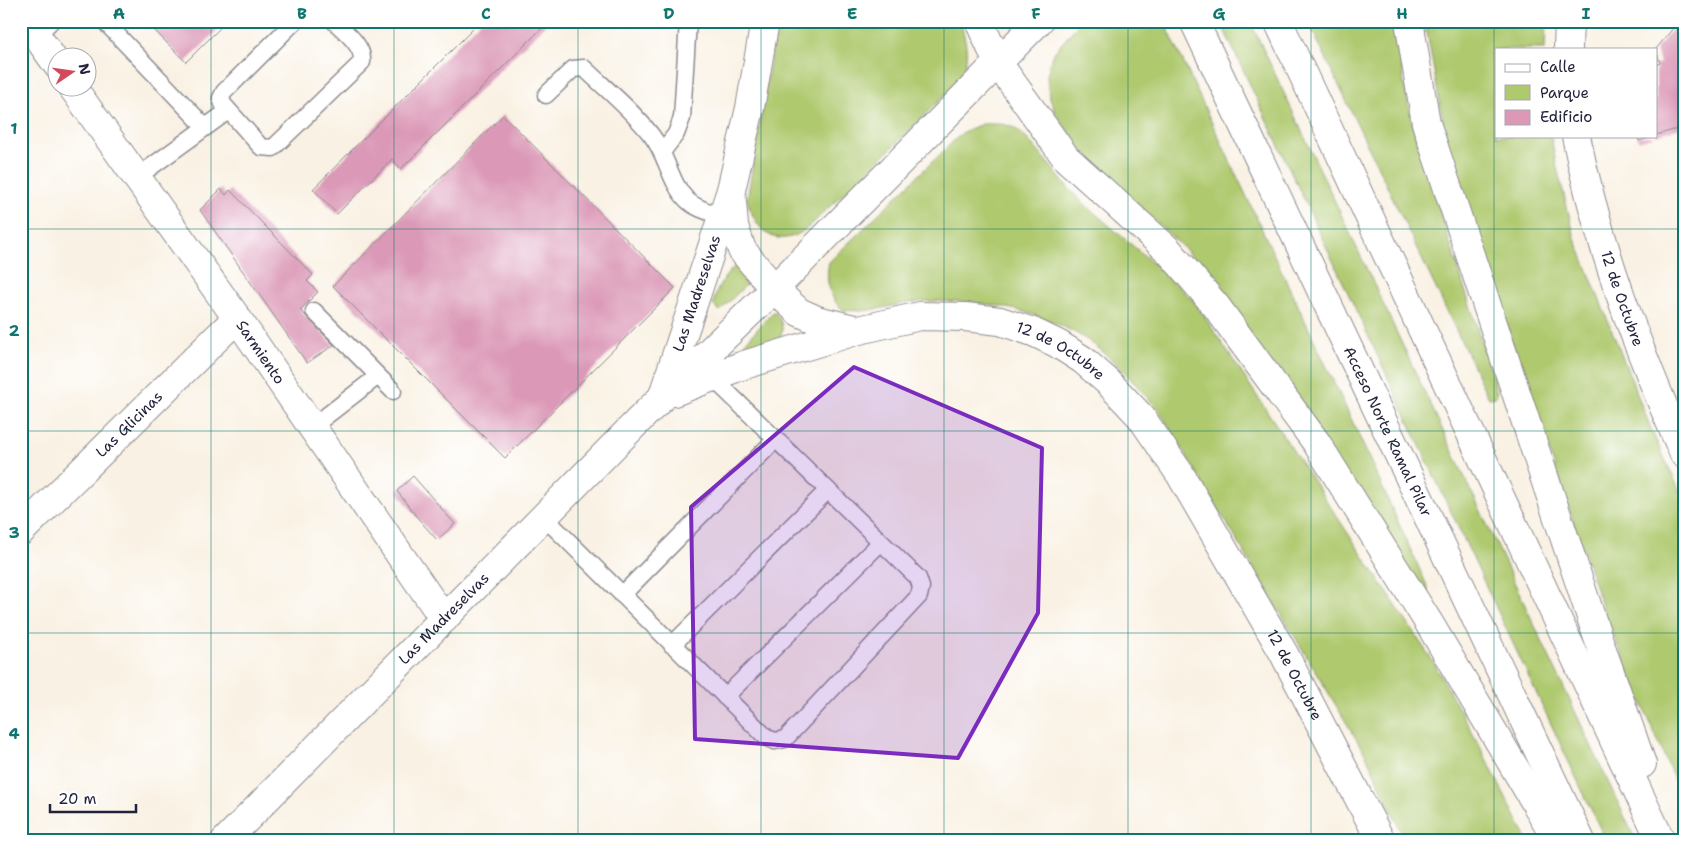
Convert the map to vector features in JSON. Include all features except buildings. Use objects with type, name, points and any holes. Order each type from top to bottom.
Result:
[{"type":"main road","name":"12 de Octubre","points":[[765,21],[750,108],[731,190],[734,226],[742,250],[774,290],[799,312],[817,320],[859,330],[920,316],[966,317],[1000,321],[1033,332],[1058,344],[1083,360],[1108,382],[1141,417],[1180,474],[1283,652],[1380,841]]},
{"type":"main road","points":[[979,21],[998,63],[1066,158],[1168,250],[1216,306],[1316,442],[1429,623],[1558,841]]},
{"type":"main road","points":[[663,396],[774,290],[1039,21]]},
{"type":"main road","name":"Acceso Norte Ramal Pilar","points":[[1194,21],[1581,841]]},
{"type":"main road","points":[[1278,21],[1661,841]]},
{"type":"main road","points":[[1409,21],[1426,123],[1596,635],[1669,841]]},
{"type":"main road","points":[[1568,48],[1569,21]]},
{"type":"main road","points":[[38,26],[49,48]]},
{"type":"main road","name":"Sarmiento","points":[[80,98],[238,318],[444,619]]},
{"type":"main road","name":"12 de Octubre","points":[[1576,138],[1584,176],[1612,269],[1649,374],[1684,454]]},
{"type":"main road","name":"Las Madreselvas","points":[[663,396],[731,190]]},
{"type":"main road","name":"Las Glicinas","points":[[21,531],[238,318]]},
{"type":"main road","name":"Las Madreselvas","points":[[225,841],[663,396],[712,377],[859,330]]},
{"type":"lane","points":[[295,21],[224,92],[221,98],[228,110],[262,147],[273,148],[362,62],[363,55],[360,49],[334,21]]},
{"type":"lane","points":[[662,152],[676,134],[682,118],[688,21]]},
{"type":"lane","points":[[106,23],[205,127]]},
{"type":"lane","points":[[546,95],[573,69],[584,68],[643,124],[662,152],[679,188],[687,200],[722,217]]},
{"type":"lane","points":[[137,177],[228,110]]},
{"type":"lane","points":[[314,311],[393,391]]},
{"type":"lane","points":[[312,427],[378,376]]},
{"type":"lane","points":[[545,518],[767,738],[775,741],[785,739],[919,596],[921,587],[918,578],[712,377]]},
{"type":"lane","points":[[622,595],[776,439]]},
{"type":"lane","points":[[672,645],[828,490]]},
{"type":"lane","points":[[725,697],[881,542]]},
{"type":"highlighted area","points":[[854,367],[1042,448],[1038,613],[958,758],[695,739],[691,507]]},
{"type":"green space","points":[[777,21],[960,21],[966,47],[963,70],[954,86],[810,225],[796,235],[782,238],[767,234],[762,229],[753,215],[747,200]]},
{"type":"green space","points":[[1081,21],[1164,21],[1354,425],[1428,588],[1428,592],[1423,593],[1187,251],[1078,145],[1056,114],[1049,96],[1047,76],[1052,55]]},
{"type":"green space","points":[[1220,21],[1250,21],[1636,841],[1606,841]]},
{"type":"green space","points":[[1308,21],[1396,21],[1404,84],[1414,131],[1493,377],[1497,394],[1495,397],[1489,398],[1486,393]]},
{"type":"green space","points":[[1425,21],[1546,21],[1545,48],[1495,48],[1495,138],[1551,138],[1575,238],[1653,434],[1684,500],[1684,803],[1605,615],[1447,144]]},
{"type":"green space","points":[[982,124],[1005,125],[1019,131],[1035,147],[1074,194],[1165,273],[1194,301],[1434,663],[1479,745],[1528,841],[1405,841],[1367,757],[1160,412],[1131,379],[1098,348],[1086,339],[1056,323],[1017,310],[997,306],[956,301],[935,301],[856,311],[843,310],[834,300],[828,282],[829,262],[963,132]]},
{"type":"green space","points":[[737,264],[752,279],[720,311],[713,305],[716,293],[725,277]]},
{"type":"green space","points":[[774,311],[782,325],[779,340],[748,350],[743,345]]}]
